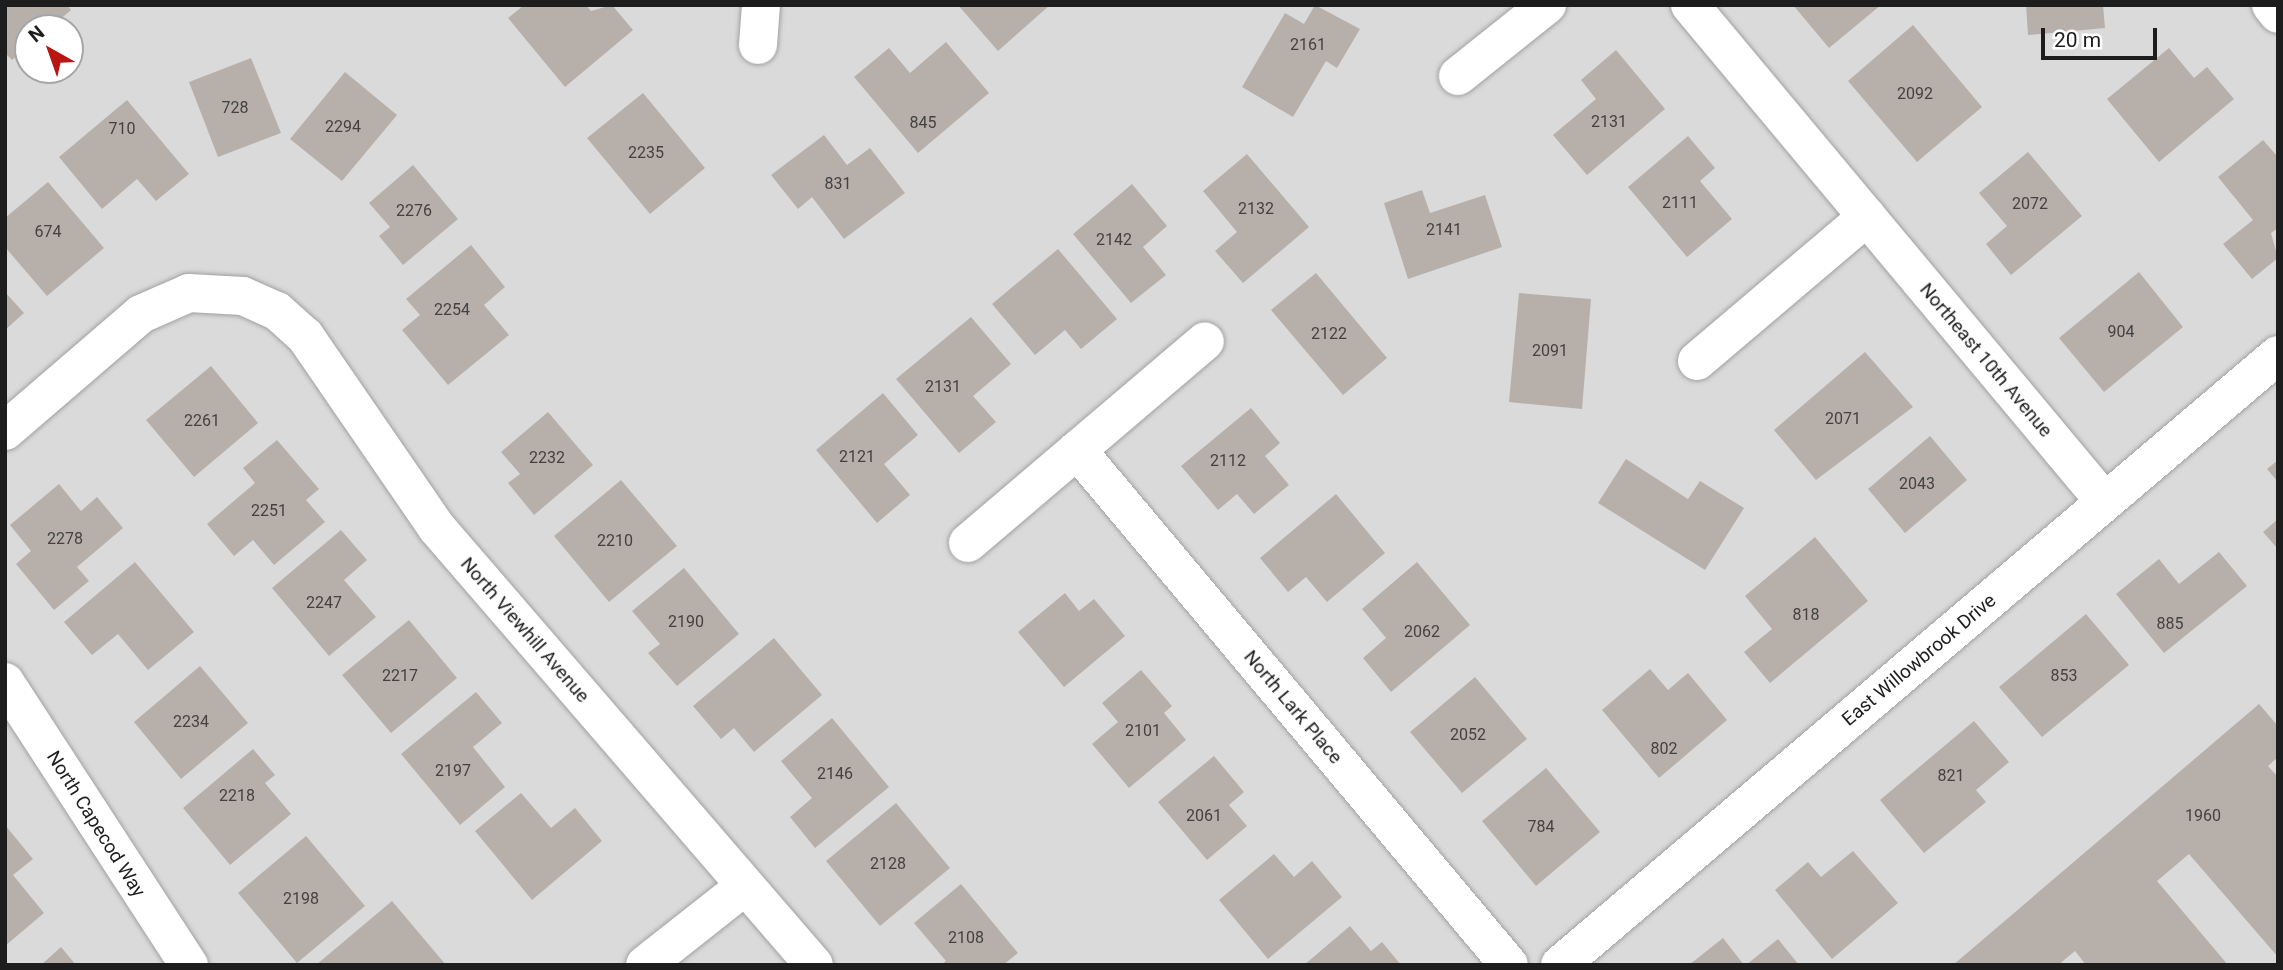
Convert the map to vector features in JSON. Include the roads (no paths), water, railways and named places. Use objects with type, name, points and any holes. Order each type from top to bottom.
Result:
[{"type":"street","points":[[758,45],[761,5]]},
{"type":"street","points":[[1458,76],[1548,5]]},
{"type":"street","name":"Northeast 10th Avenue","points":[[1690,5],[2105,502]]},
{"type":"street","points":[[2271,5],[2278,14]]},
{"type":"street","points":[[1697,361],[1867,217]]},
{"type":"street","name":"North Viewhill Avenue","points":[[5,430],[141,314],[189,293],[243,296],[277,311],[305,336],[438,527],[814,965]]},
{"type":"street","points":[[968,543],[1205,341]]},
{"type":"street","name":"East Willowbrook Drive","points":[[1560,965],[2278,355]]},
{"type":"street","name":"North Lark Place","points":[[1077,450],[1509,965]]},
{"type":"street","name":"North Capecod Way","points":[[5,682],[189,965]]},
{"type":"street","points":[[645,965],[745,886]]}]
